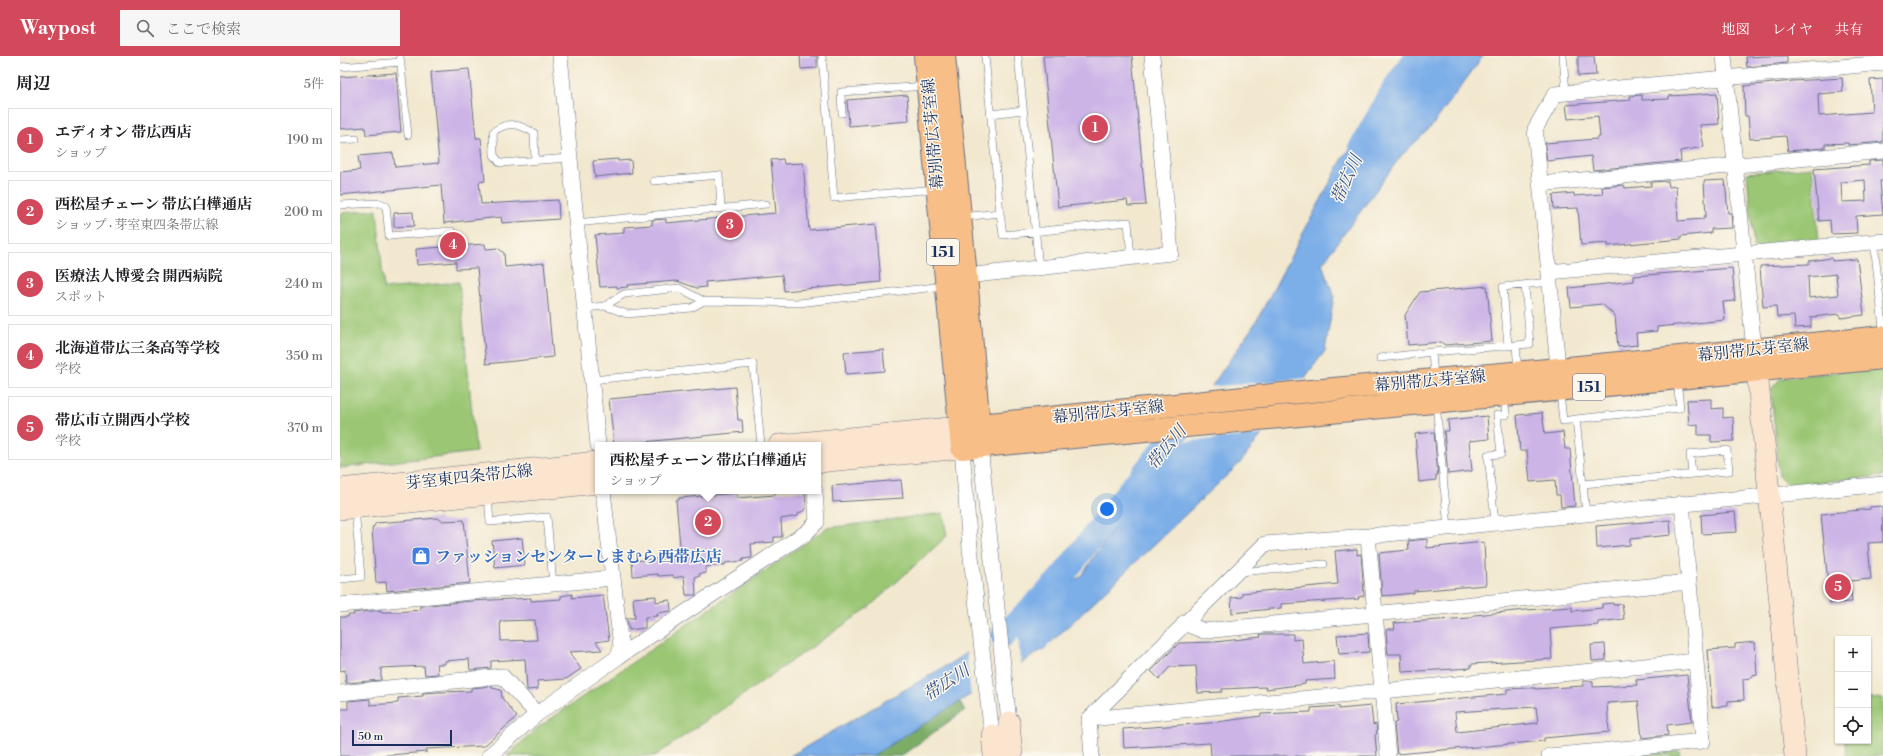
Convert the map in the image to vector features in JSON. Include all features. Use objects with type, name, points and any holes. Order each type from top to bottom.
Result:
[{"type":"main road","name":"幕別帯広芽室線","points":[[925,56],[946,285],[970,436]]},
{"type":"main road","name":"幕別帯広芽室線","points":[[944,56],[966,276],[970,436]]},
{"type":"main road","name":"幕別帯広芽室線","points":[[970,436],[1099,412],[1311,391],[1435,391],[1504,395],[1559,379],[1754,349],[1883,336]]},
{"type":"main road","name":"幕別帯広芽室線","points":[[970,436],[1084,436],[1294,416],[1435,391],[1518,373],[1559,379],[1676,378],[1883,358]]},
{"type":"main road","points":[[1757,371],[1795,756]]},
{"type":"main road","points":[[821,443],[970,436]]},
{"type":"main road","points":[[821,461],[970,436]]},
{"type":"main road","name":"芽室東四条帯広線","points":[[340,489],[595,462]]},
{"type":"main road","name":"芽室東四条帯広線","points":[[347,508],[595,483]]},
{"type":"main road","points":[[1009,722],[1012,756]]},
{"type":"main road","points":[[992,735],[994,756]]},
{"type":"street","points":[[560,56],[598,442]]},
{"type":"street","points":[[966,276],[1171,253],[1152,56]]},
{"type":"street","points":[[1724,56],[1757,371]]},
{"type":"street","points":[[1559,379],[1535,129],[1555,94],[1883,63]]},
{"type":"street","points":[[1540,184],[1735,164],[1883,151]]},
{"type":"street","points":[[1550,277],[1744,255],[1878,242]]},
{"type":"street","points":[[970,436],[990,534],[1009,722]]},
{"type":"street","points":[[970,436],[970,548],[992,735]]},
{"type":"street","points":[[1092,756],[1089,719],[1265,544],[1368,536],[1682,503],[1883,484]]},
{"type":"street","points":[[603,494],[621,647],[618,657]]},
{"type":"street","points":[[489,756],[537,714],[618,657],[807,532],[817,522],[815,494]]},
{"type":"street","points":[[1549,756],[1703,741],[1682,503]]},
{"type":"street","points":[[1368,536],[1388,756]]},
{"type":"street","points":[[340,605],[613,578]]},
{"type":"street","points":[[1184,623],[1204,631],[1688,582]]},
{"type":"street","points":[[1089,719],[1696,661]]},
{"type":"street","points":[[340,693],[502,676],[537,714]]},
{"type":"lane","points":[[822,56],[834,198],[938,189]]},
{"type":"lane","points":[[985,56],[1003,235],[1128,222],[1131,258]]},
{"type":"lane","points":[[1018,56],[1039,268]]},
{"type":"lane","points":[[1563,56],[1566,93]]},
{"type":"lane","points":[[340,67],[401,59],[408,135]]},
{"type":"lane","points":[[842,113],[841,92],[928,86]]},
{"type":"lane","points":[[991,114],[1023,110]]},
{"type":"lane","points":[[535,160],[534,133],[521,125],[503,126],[493,132],[494,155],[500,163],[570,158]]},
{"type":"lane","points":[[340,140],[356,139]]},
{"type":"lane","points":[[654,181],[719,175],[721,208]]},
{"type":"lane","points":[[340,205],[380,203],[386,206],[389,236],[452,231]]},
{"type":"lane","points":[[576,222],[766,204]]},
{"type":"lane","points":[[960,217],[1000,213]]},
{"type":"lane","points":[[1878,242],[1883,328]]},
{"type":"lane","points":[[1518,373],[1503,287],[1525,285],[1550,277]]},
{"type":"lane","points":[[605,306],[624,294],[679,288],[704,301],[799,303],[946,285]]},
{"type":"lane","points":[[1380,358],[1530,344],[1525,285]]},
{"type":"lane","points":[[585,308],[605,306],[627,314],[691,308],[704,301]]},
{"type":"lane","points":[[1432,352],[1448,527]]},
{"type":"lane","points":[[592,380],[753,364],[761,442]]},
{"type":"lane","points":[[1559,379],[1563,421],[1680,408],[1676,378]]},
{"type":"lane","points":[[1495,522],[1488,455],[1501,454],[1497,415],[1506,415],[1504,395]]},
{"type":"lane","points":[[1576,419],[1586,513]]},
{"type":"lane","points":[[1583,484],[1692,474],[1728,470],[1727,450],[1690,454],[1692,474]]},
{"type":"lane","points":[[488,494],[490,522],[547,517],[553,584]]},
{"type":"lane","points":[[340,579],[361,577],[347,508]]},
{"type":"lane","points":[[1236,572],[1324,564]]},
{"type":"green space","points":[[1812,167],[1819,242],[1754,248],[1747,173]]},
{"type":"green space","points":[[377,210],[384,289],[459,282],[476,452],[340,468],[340,213]]},
{"type":"green space","points":[[1883,367],[1883,476],[1788,485],[1779,476],[1771,389],[1781,378]]},
{"type":"green space","points":[[943,513],[947,536],[868,608],[655,756],[507,756],[536,729],[827,528]]},
{"type":"green space","points":[[952,691],[965,710],[901,756],[853,756]]},
{"type":"green space","points":[[1883,698],[1883,756],[1846,756],[1845,744],[1871,744],[1871,699]]},
{"type":"green space","points":[[1679,751],[1680,756],[1623,756]]},
{"type":"water","points":[[1428,56],[1483,56],[1432,126],[1401,156],[1322,264],[1334,296],[1325,351],[1241,462],[1044,649],[872,756],[790,756],[951,663],[1081,576],[1256,322],[1344,156]]},
{"type":"pier","points":[[1307,378],[1265,434],[1171,443],[1209,387]]},
{"type":"pier","points":[[1016,617],[1021,666],[971,696],[966,651]]},
{"type":"building","points":[[800,56],[817,56],[817,68],[801,69]]},
{"type":"building","points":[[1043,56],[1132,56],[1146,205],[1128,206],[1127,200],[1058,207]]},
{"type":"building","points":[[1578,56],[1594,56],[1596,75],[1578,76]]},
{"type":"building","points":[[1787,56],[1787,63],[1747,67],[1746,57]]},
{"type":"building","points":[[469,69],[476,138],[481,138],[485,181],[479,182],[481,204],[558,200],[559,219],[502,223],[501,217],[444,223],[441,185],[340,195],[340,172],[360,170],[358,156],[393,153],[395,167],[439,163],[431,72]]},
{"type":"building","points":[[396,73],[401,132],[366,135],[365,127],[340,129],[340,77]]},
{"type":"building","points":[[1842,78],[1843,92],[1818,94],[1819,116],[1872,112],[1870,80],[1883,79],[1883,142],[1848,145],[1848,143],[1825,144],[1825,148],[1788,151],[1786,136],[1750,139],[1748,116],[1745,116],[1744,86]]},
{"type":"building","points":[[1717,93],[1719,124],[1700,125],[1704,147],[1680,151],[1681,161],[1593,170],[1591,156],[1547,161],[1545,143],[1597,139],[1597,137],[1600,137],[1598,116],[1568,119],[1566,105],[1631,100],[1630,96],[1642,95],[1642,100],[1669,99],[1669,96]]},
{"type":"building","points":[[907,95],[909,121],[849,126],[847,100]]},
{"type":"building","points":[[618,159],[618,161],[631,160],[632,173],[595,177],[593,161]]},
{"type":"building","points":[[783,159],[784,164],[803,163],[809,230],[876,224],[881,282],[784,291],[782,275],[705,282],[706,287],[697,288],[677,281],[627,285],[628,287],[617,288],[617,286],[600,287],[595,235],[624,233],[624,227],[652,225],[652,220],[666,219],[666,223],[776,213],[771,160]]},
{"type":"building","points":[[1883,160],[1883,181],[1880,181],[1883,214],[1856,216],[1857,233],[1831,234],[1830,220],[1819,221],[1814,169],[1869,165],[1869,161]],"holes":[[[1865,180],[1866,201],[1842,202],[1841,182]]]},
{"type":"building","points":[[1725,180],[1728,213],[1731,213],[1732,228],[1711,229],[1711,233],[1681,236],[1681,239],[1608,246],[1608,243],[1581,245],[1578,208],[1554,209],[1553,195],[1574,193],[1574,196],[1603,194],[1602,187],[1624,185],[1625,188],[1651,186],[1651,182],[1668,181],[1669,187],[1676,186],[1678,221],[1704,219],[1704,216],[1706,216],[1704,181]]},
{"type":"building","points":[[413,212],[414,226],[394,227],[394,213]]},
{"type":"building","points":[[485,244],[486,249],[498,248],[504,253],[505,267],[544,263],[553,357],[486,364],[477,268],[456,269],[456,262],[417,265],[416,249]]},
{"type":"building","points":[[1832,258],[1832,261],[1857,259],[1864,315],[1840,318],[1840,314],[1811,317],[1811,327],[1795,328],[1794,316],[1777,317],[1776,306],[1763,307],[1760,266],[1809,264],[1809,261]],"holes":[[[1836,274],[1838,295],[1809,298],[1808,277]]]},
{"type":"building","points":[[1732,268],[1735,301],[1723,302],[1725,320],[1657,327],[1657,331],[1636,333],[1637,345],[1618,347],[1615,316],[1602,304],[1571,307],[1569,288],[1634,281],[1634,276]]},
{"type":"building","points":[[1487,286],[1492,341],[1445,345],[1441,342],[1408,345],[1405,315],[1420,292]]},
{"type":"building","points":[[883,349],[885,371],[846,374],[844,352]]},
{"type":"building","points":[[735,387],[738,420],[742,420],[743,432],[644,442],[614,442],[609,399]]},
{"type":"building","points":[[1711,399],[1711,409],[1723,408],[1723,418],[1733,417],[1734,441],[1711,442],[1711,435],[1698,435],[1698,424],[1689,425],[1687,400]]},
{"type":"building","points":[[1542,413],[1545,434],[1563,432],[1565,449],[1570,449],[1575,506],[1561,507],[1560,495],[1556,495],[1555,480],[1530,482],[1527,451],[1520,451],[1517,415]]},
{"type":"building","points":[[1487,416],[1489,439],[1469,441],[1472,471],[1448,474],[1444,431],[1449,431],[1448,420]]},
{"type":"building","points":[[1434,432],[1438,475],[1436,475],[1436,480],[1419,482],[1415,434]]},
{"type":"building","points":[[901,480],[903,498],[833,502],[832,486]]},
{"type":"building","points":[[725,494],[737,494],[737,498],[805,494],[806,509],[798,514],[798,516],[781,519],[782,537],[774,537],[774,542],[751,544],[751,558],[743,559],[743,561],[725,563],[725,565],[706,567],[706,573],[699,574],[700,576],[695,577],[696,595],[686,595],[684,576],[674,578],[673,575],[658,576],[658,574],[633,576],[632,561],[681,557],[676,500],[679,500],[679,498]]},
{"type":"building","points":[[1882,506],[1883,542],[1868,543],[1871,579],[1850,581],[1852,602],[1830,603],[1821,514],[1870,509],[1870,507]]},
{"type":"building","points":[[1735,512],[1737,532],[1702,534],[1701,515]]},
{"type":"building","name":"ファッションセンターしまむら西帯広店","points":[[438,518],[442,521],[464,520],[470,583],[387,591],[386,582],[376,583],[372,529],[376,523]]},
{"type":"building","points":[[1670,520],[1671,535],[1630,539],[1630,545],[1597,548],[1596,526]]},
{"type":"building","points":[[522,538],[525,565],[495,568],[492,541]]},
{"type":"building","points":[[1427,539],[1427,548],[1484,542],[1486,585],[1414,591],[1414,593],[1382,596],[1379,553],[1409,550],[1408,541]]},
{"type":"building","points":[[1357,549],[1357,555],[1361,554],[1364,596],[1358,597],[1359,599],[1281,604],[1281,608],[1232,613],[1231,598],[1242,597],[1242,593],[1338,584],[1335,551]]},
{"type":"building","points":[[572,594],[572,598],[603,595],[609,640],[596,642],[602,650],[569,652],[581,669],[566,679],[537,681],[538,689],[527,690],[525,659],[491,661],[491,668],[470,670],[469,659],[445,661],[445,664],[437,664],[438,674],[425,675],[424,666],[381,668],[381,680],[346,683],[345,670],[340,671],[340,617],[348,617],[348,615],[354,615],[353,613],[381,610],[381,612],[398,612],[420,610],[420,606],[471,601],[531,598],[531,601],[561,599],[561,596]],"holes":[[[535,620],[537,640],[501,641],[500,621]]]},
{"type":"building","points":[[656,596],[656,602],[670,600],[671,611],[657,613],[658,616],[645,617],[645,628],[629,630],[627,618],[635,618],[633,598]]},
{"type":"building","points":[[1613,603],[1613,605],[1622,604],[1624,619],[1598,622],[1598,625],[1550,629],[1552,659],[1471,664],[1471,668],[1402,672],[1401,654],[1388,654],[1386,631],[1387,629],[1395,629],[1394,623],[1469,618],[1474,615],[1526,610],[1572,607],[1572,611],[1602,608],[1602,604]]},
{"type":"building","points":[[1368,633],[1369,652],[1339,654],[1337,635]]},
{"type":"building","points":[[1260,634],[1293,634],[1293,640],[1302,639],[1304,664],[1334,661],[1335,679],[1305,681],[1305,684],[1266,689],[1266,687],[1222,689],[1222,692],[1198,693],[1196,666],[1170,667],[1159,679],[1151,671],[1179,643],[1215,642],[1261,637]]},
{"type":"building","points":[[1755,642],[1757,675],[1752,676],[1752,678],[1743,679],[1744,700],[1728,701],[1728,706],[1712,707],[1708,650],[1735,648],[1735,644]]},
{"type":"building","points":[[1605,644],[1606,660],[1592,661],[1591,645]]},
{"type":"building","points":[[1687,675],[1692,722],[1667,725],[1668,735],[1642,738],[1638,701],[1607,703],[1609,732],[1544,738],[1544,741],[1397,754],[1394,723],[1397,722],[1396,704],[1507,694],[1507,689],[1583,686],[1583,681],[1593,681],[1593,687],[1637,685],[1636,680]],"holes":[[[1536,707],[1538,723],[1457,732],[1455,712]]]},
{"type":"building","points":[[492,686],[492,688],[501,690],[502,698],[517,717],[484,746],[426,749],[427,752],[375,756],[340,756],[340,709],[348,709],[348,701],[370,699],[370,705],[398,703],[398,698],[423,696],[423,693],[471,691],[471,688]]},
{"type":"building","points":[[1339,706],[1339,709],[1371,706],[1373,725],[1376,724],[1377,734],[1375,735],[1377,756],[1211,756],[1210,743],[1124,748],[1123,729],[1210,723],[1261,716],[1261,714],[1311,712],[1311,708]]},
{"type":"waterway","name":"帯広川","points":[[1361,147],[1396,85],[1417,56]]},
{"type":"waterway","name":"帯広川","points":[[1003,636],[1060,579],[1120,501],[1193,414]]},
{"type":"place","name":"エディオン 帯広西店","points":[[1095,128]]},
{"type":"place","name":"医療法人博愛会 開西病院","points":[[730,225]]},
{"type":"place","name":"北海道帯広三条高等学校","points":[[453,245]]},
{"type":"place","name":"西松屋チェーン 帯広白樺通店","points":[[708,522]]},
{"type":"place","name":"ファッションセンターしまむら西帯広店","points":[[421,556]]},
{"type":"place","name":"帯広市立開西小学校","points":[[1838,587]]}]
